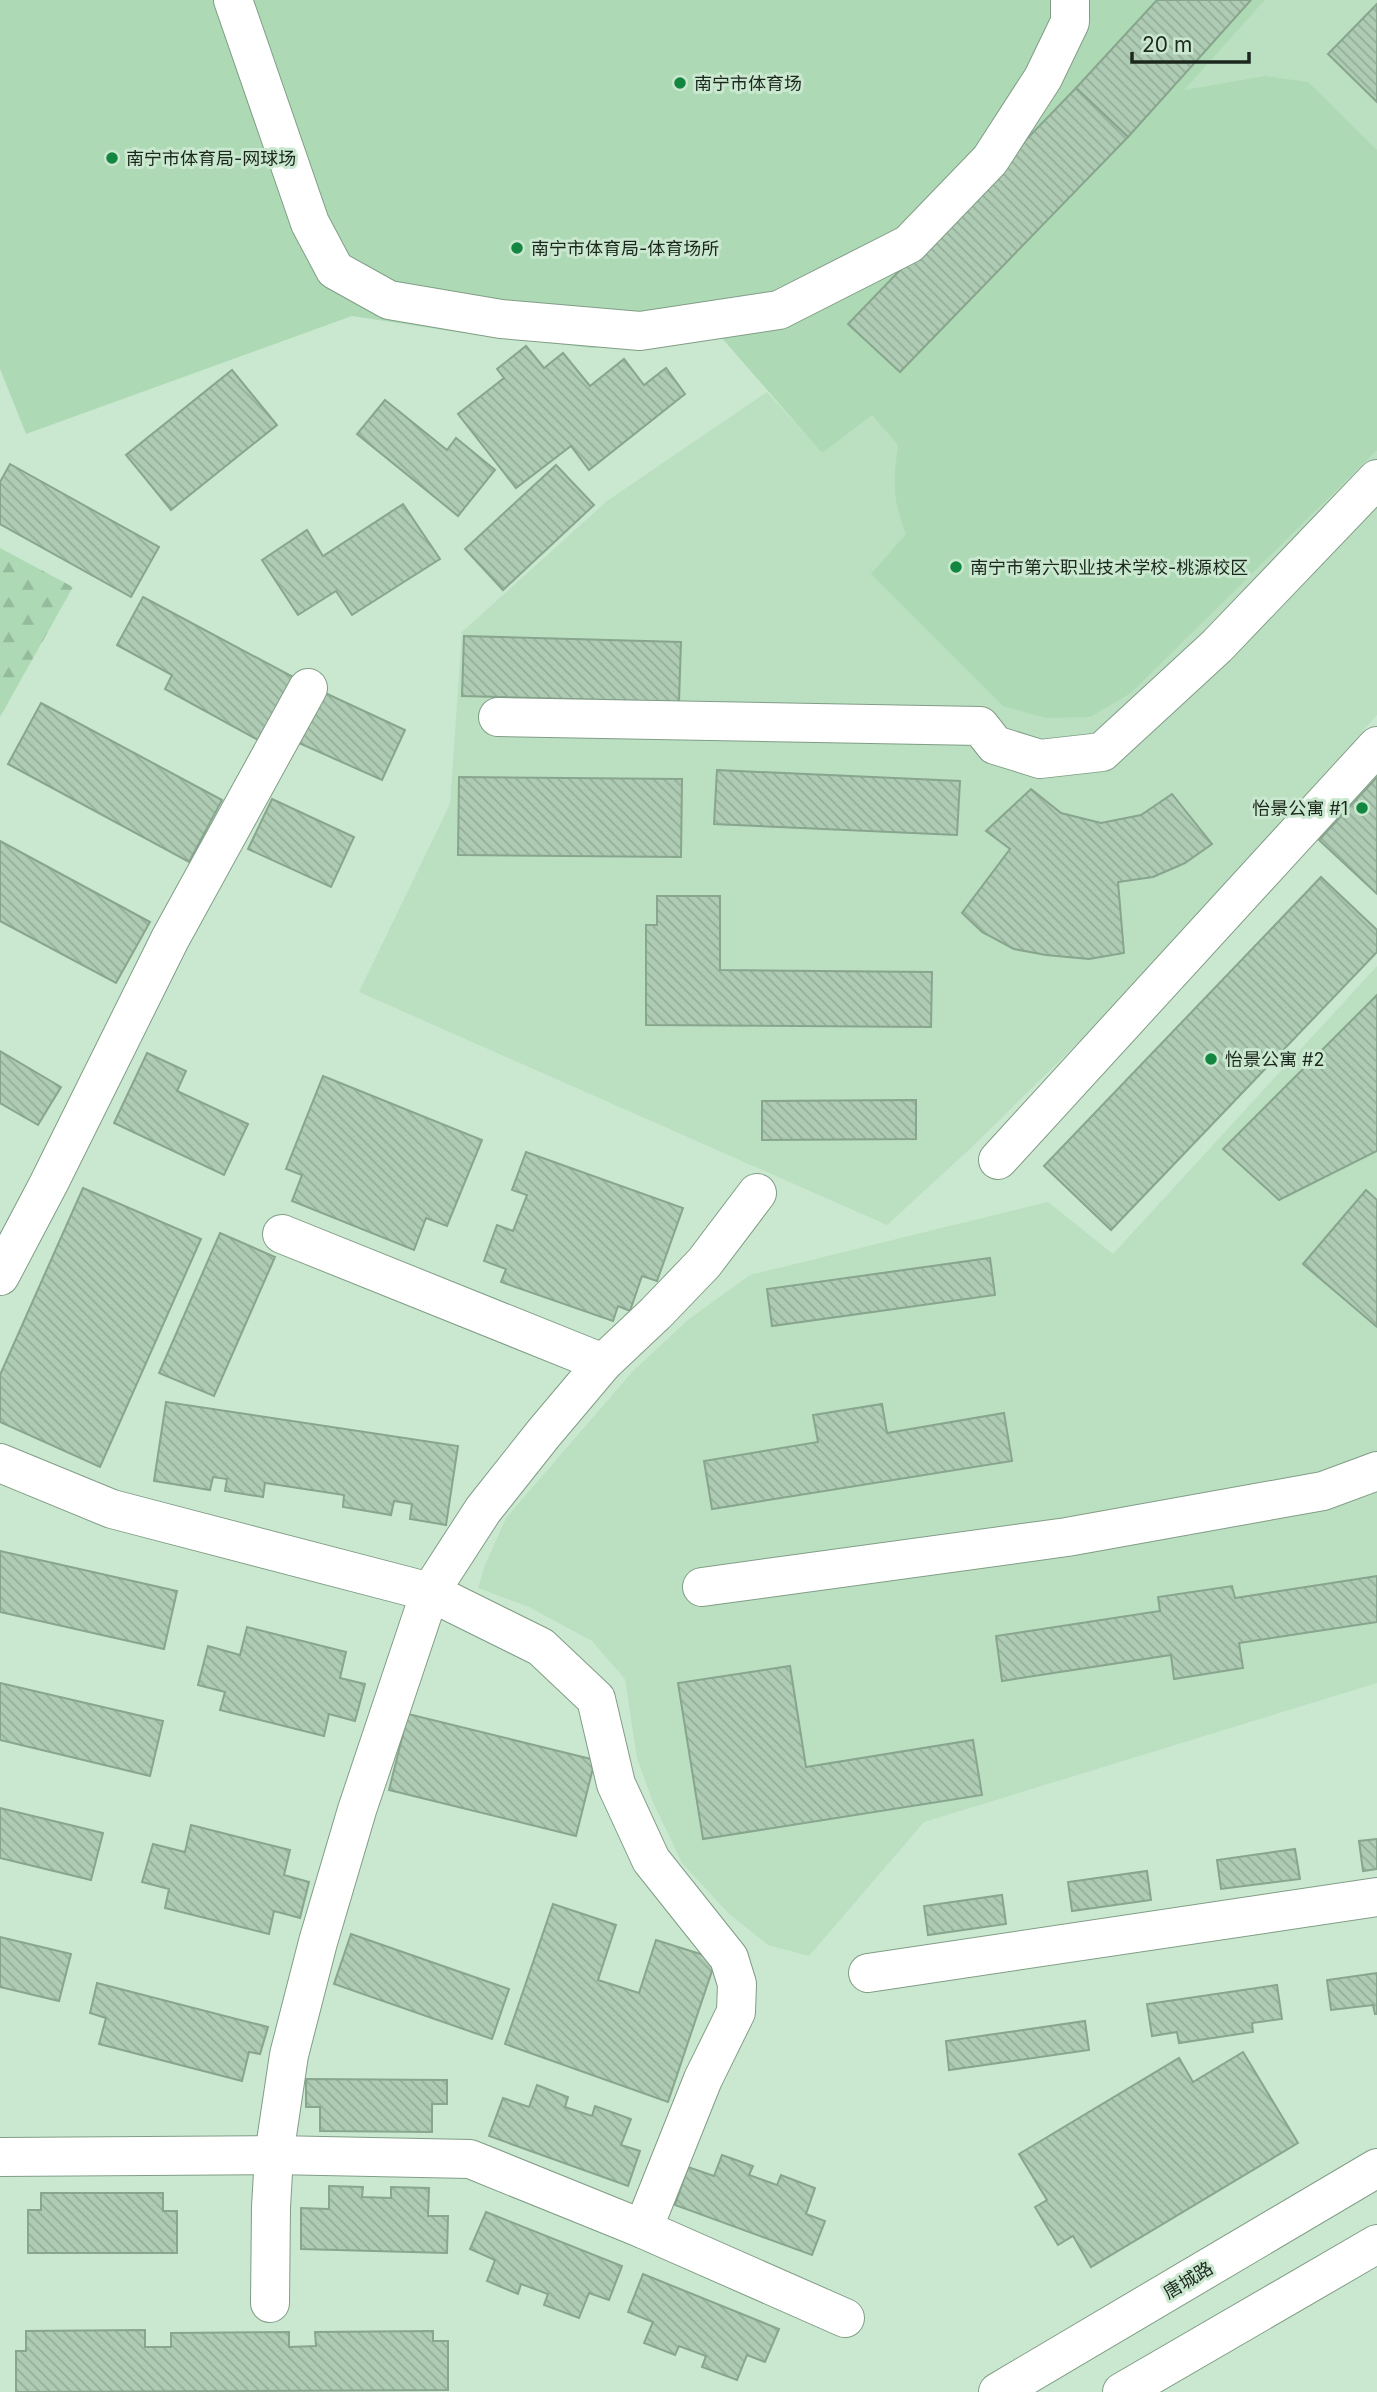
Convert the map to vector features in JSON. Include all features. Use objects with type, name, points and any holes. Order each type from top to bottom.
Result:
[{"type":"street","points":[[233,0],[310,223],[335,270],[389,300],[501,319],[640,331],[779,310],[909,244],[990,160],[1043,78],[1070,22],[1070,0]]},
{"type":"street","points":[[498,717],[980,726],[995,745],[1040,759],[1102,752],[1217,646],[1377,479]]},
{"type":"street","points":[[0,1276],[170,939],[308,688]]},
{"type":"street","points":[[998,1160],[1377,746]]},
{"type":"street","points":[[270,2303],[274,2155],[289,2056],[356,1810],[430,1592],[483,1510],[603,1363],[704,1264],[757,1193]]},
{"type":"street","points":[[282,1234],[603,1363]]},
{"type":"street","points":[[0,1463],[112,1509],[430,1592],[541,1647],[596,1699],[616,1784],[651,1860],[729,1958],[737,1984],[736,2012],[703,2080],[643,2229]]},
{"type":"street","points":[[702,1587],[1067,1536],[1323,1490],[1377,1471]]},
{"type":"street","points":[[868,1973],[1377,1897]]},
{"type":"street","points":[[0,2157],[274,2155],[470,2159],[643,2229],[845,2318]]},
{"type":"street","name":"唐城路","points":[[998,2392],[1377,2168]]},
{"type":"street","points":[[1122,2392],[1377,2244]]},
{"type":"shaded area","name":"南宁市第六职业技术学校-桃源校区","points":[[1265,0],[1377,0],[1377,715],[1272,832],[1251,872],[972,1147],[887,1225],[359,992],[450,804],[462,632],[607,501],[767,392],[822,452],[1100,180]]},
{"type":"shaded area","points":[[1377,966],[1377,1683],[924,1822],[809,1956],[768,1945],[728,1913],[682,1863],[652,1800],[637,1758],[625,1679],[592,1641],[529,1607],[478,1588],[506,1518],[632,1372],[689,1319],[750,1275],[1048,1202],[1113,1254]]},
{"type":"green space","name":"南宁市体育局-体育场所","points":[[0,0],[1265,0],[1184,90],[1265,76],[1308,82],[1377,150],[1377,450],[1131,693],[1090,717],[1046,718],[1003,706],[871,574],[906,534],[895,490],[898,445],[872,415],[822,453],[721,337],[592,348],[352,316],[26,434],[0,369]]},
{"type":"green space","points":[[0,548],[73,587],[0,717]]},
{"type":"building","points":[[1157,0],[1251,0],[1128,137],[1076,88]]},
{"type":"building","points":[[1377,4],[1377,102],[1328,54]]},
{"type":"building","points":[[1076,88],[1128,137],[900,372],[848,324]]},
{"type":"building","points":[[526,346],[544,368],[563,353],[590,386],[624,359],[644,385],[666,368],[685,394],[589,470],[571,446],[516,488],[458,414],[504,378],[497,369]]},
{"type":"building","points":[[232,370],[277,425],[171,510],[126,455]]},
{"type":"building","points":[[385,400],[447,450],[456,438],[495,470],[458,516],[357,434]]},
{"type":"building","points":[[10,464],[159,547],[131,597],[0,524],[0,482]]},
{"type":"building","points":[[556,465],[594,505],[503,590],[465,549]]},
{"type":"building","points":[[403,504],[440,559],[352,615],[336,591],[298,615],[262,560],[307,530],[323,556]]},
{"type":"building","points":[[143,597],[293,677],[258,740],[165,689],[172,675],[117,645]]},
{"type":"building","points":[[464,636],[681,642],[679,702],[462,696]]},
{"type":"building","points":[[323,692],[405,730],[382,780],[299,743]]},
{"type":"building","points":[[41,703],[222,800],[189,862],[8,764]]},
{"type":"building","points":[[717,770],[960,781],[957,835],[714,824]]},
{"type":"building","points":[[459,777],[682,779],[681,857],[458,855]]},
{"type":"building","name":"怡景公寓 #1","points":[[1377,777],[1377,894],[1319,840]]},
{"type":"building","points":[[1031,789],[1061,813],[1101,823],[1141,815],[1172,794],[1212,844],[1185,863],[1153,877],[1118,882],[1124,953],[1089,959],[1014,949],[982,932],[962,913],[1010,849],[986,831]]},
{"type":"building","points":[[272,799],[354,837],[331,887],[248,849]]},
{"type":"building","points":[[0,841],[150,922],[116,983],[0,921]]},
{"type":"building","name":"怡景公寓 #2","points":[[1321,877],[1377,930],[1377,952],[1111,1230],[1044,1166]]},
{"type":"building","points":[[657,896],[720,896],[720,970],[932,972],[931,1027],[646,1025],[646,925],[657,925]]},
{"type":"building","points":[[1377,995],[1377,1151],[1279,1200],[1223,1149]]},
{"type":"building","points":[[0,1051],[61,1087],[38,1125],[0,1103]]},
{"type":"building","points":[[147,1053],[186,1071],[177,1091],[248,1124],[224,1175],[114,1123]]},
{"type":"building","points":[[323,1076],[482,1140],[447,1226],[426,1218],[414,1250],[292,1201],[302,1175],[286,1169]]},
{"type":"building","points":[[916,1100],[916,1139],[762,1140],[762,1101]]},
{"type":"building","points":[[526,1152],[683,1208],[657,1281],[642,1276],[630,1311],[618,1306],[613,1321],[501,1282],[506,1269],[484,1261],[497,1225],[513,1231],[527,1195],[512,1190]]},
{"type":"building","points":[[83,1188],[201,1239],[100,1467],[0,1422],[0,1375]]},
{"type":"building","points":[[1366,1190],[1377,1200],[1377,1327],[1303,1264]]},
{"type":"building","points":[[220,1233],[275,1257],[214,1396],[159,1373]]},
{"type":"building","points":[[990,1258],[995,1295],[772,1326],[767,1289]]},
{"type":"building","points":[[166,1402],[458,1446],[446,1525],[410,1519],[412,1504],[394,1501],[391,1515],[343,1507],[344,1495],[265,1483],[263,1497],[225,1491],[227,1479],[213,1477],[210,1490],[154,1481]]},
{"type":"building","points":[[882,1404],[887,1433],[1004,1413],[1012,1461],[712,1509],[704,1461],[818,1442],[813,1415]]},
{"type":"building","points":[[0,1551],[177,1591],[164,1649],[0,1612]]},
{"type":"building","points":[[1377,1576],[1377,1622],[1239,1643],[1243,1668],[1174,1679],[1171,1655],[1002,1681],[996,1636],[1160,1611],[1158,1597],[1232,1586],[1235,1598]]},
{"type":"building","points":[[247,1627],[346,1652],[340,1678],[365,1684],[355,1721],[329,1714],[324,1736],[220,1710],[225,1692],[198,1685],[208,1646],[240,1655]]},
{"type":"building","points":[[790,1666],[806,1767],[973,1740],[982,1795],[703,1839],[678,1683]]},
{"type":"building","points":[[0,1683],[163,1721],[150,1776],[0,1740]]},
{"type":"building","points":[[408,1714],[595,1760],[576,1836],[389,1790]]},
{"type":"building","points":[[0,1808],[103,1833],[91,1880],[0,1858]]},
{"type":"building","points":[[191,1825],[290,1850],[284,1875],[309,1882],[300,1918],[274,1911],[269,1934],[165,1908],[169,1889],[142,1882],[153,1844],[185,1852]]},
{"type":"building","points":[[1377,1839],[1377,1869],[1363,1871],[1359,1841]]},
{"type":"building","points":[[1295,1849],[1300,1879],[1221,1889],[1217,1860]]},
{"type":"building","points":[[1147,1871],[1151,1900],[1072,1911],[1068,1882]]},
{"type":"building","points":[[1002,1895],[1006,1924],[928,1935],[924,1906]]},
{"type":"building","points":[[553,1904],[616,1925],[598,1980],[639,1993],[656,1940],[716,1959],[668,2102],[505,2044]]},
{"type":"building","points":[[351,1934],[509,1989],[492,2039],[334,1984]]},
{"type":"building","points":[[0,1937],[71,1954],[59,2001],[0,1987]]},
{"type":"building","points":[[1377,1973],[1377,2014],[1373,2005],[1331,2010],[1327,1980]]},
{"type":"building","points":[[97,1983],[268,2027],[260,2054],[249,2052],[242,2081],[99,2044],[106,2018],[90,2013]]},
{"type":"building","points":[[1277,1985],[1282,2019],[1252,2023],[1253,2032],[1179,2043],[1177,2032],[1152,2036],[1147,2004]]},
{"type":"building","points":[[1085,2021],[1089,2050],[949,2070],[946,2041]]},
{"type":"building","points":[[1243,2052],[1298,2143],[1091,2267],[1073,2236],[1058,2245],[1035,2207],[1047,2200],[1019,2154],[1179,2058],[1193,2082]]},
{"type":"building","points":[[306,2079],[447,2080],[447,2104],[432,2104],[432,2132],[320,2131],[320,2107],[306,2107]]},
{"type":"building","points":[[537,2085],[568,2097],[565,2107],[592,2116],[595,2106],[631,2119],[621,2145],[640,2151],[628,2186],[489,2136],[503,2098],[529,2107]]},
{"type":"building","points":[[722,2155],[753,2166],[749,2175],[777,2185],[781,2175],[815,2188],[806,2214],[825,2221],[812,2255],[675,2205],[688,2167],[714,2176]]},
{"type":"building","points":[[329,2186],[363,2187],[362,2197],[391,2198],[391,2187],[429,2188],[428,2216],[448,2216],[447,2253],[301,2249],[301,2208],[329,2209]]},
{"type":"building","points":[[41,2193],[163,2193],[163,2211],[177,2211],[177,2253],[28,2253],[28,2210],[41,2210]]},
{"type":"building","points":[[486,2212],[622,2266],[609,2300],[589,2293],[579,2318],[544,2305],[548,2294],[521,2284],[518,2294],[487,2281],[495,2260],[470,2249]]},
{"type":"building","points":[[643,2274],[779,2329],[765,2362],[747,2355],[737,2380],[702,2367],[706,2356],[679,2346],[675,2355],[644,2343],[653,2322],[628,2312]]},
{"type":"building","points":[[145,2330],[145,2347],[171,2347],[171,2333],[289,2332],[289,2347],[316,2346],[315,2332],[433,2331],[433,2341],[448,2341],[448,2390],[16,2392],[16,2351],[26,2351],[26,2331]]},
{"type":"place","name":"南宁市体育场","points":[[680,83]]},
{"type":"place","name":"南宁市体育局-网球场","points":[[112,158]]},
{"type":"place","name":"南宁市体育局-体育场所","points":[[517,248]]},
{"type":"place","name":"南宁市第六职业技术学校-桃源校区","points":[[956,567]]},
{"type":"place","name":"怡景公寓 #1","points":[[1362,808]]},
{"type":"place","name":"怡景公寓 #2","points":[[1211,1059]]}]
